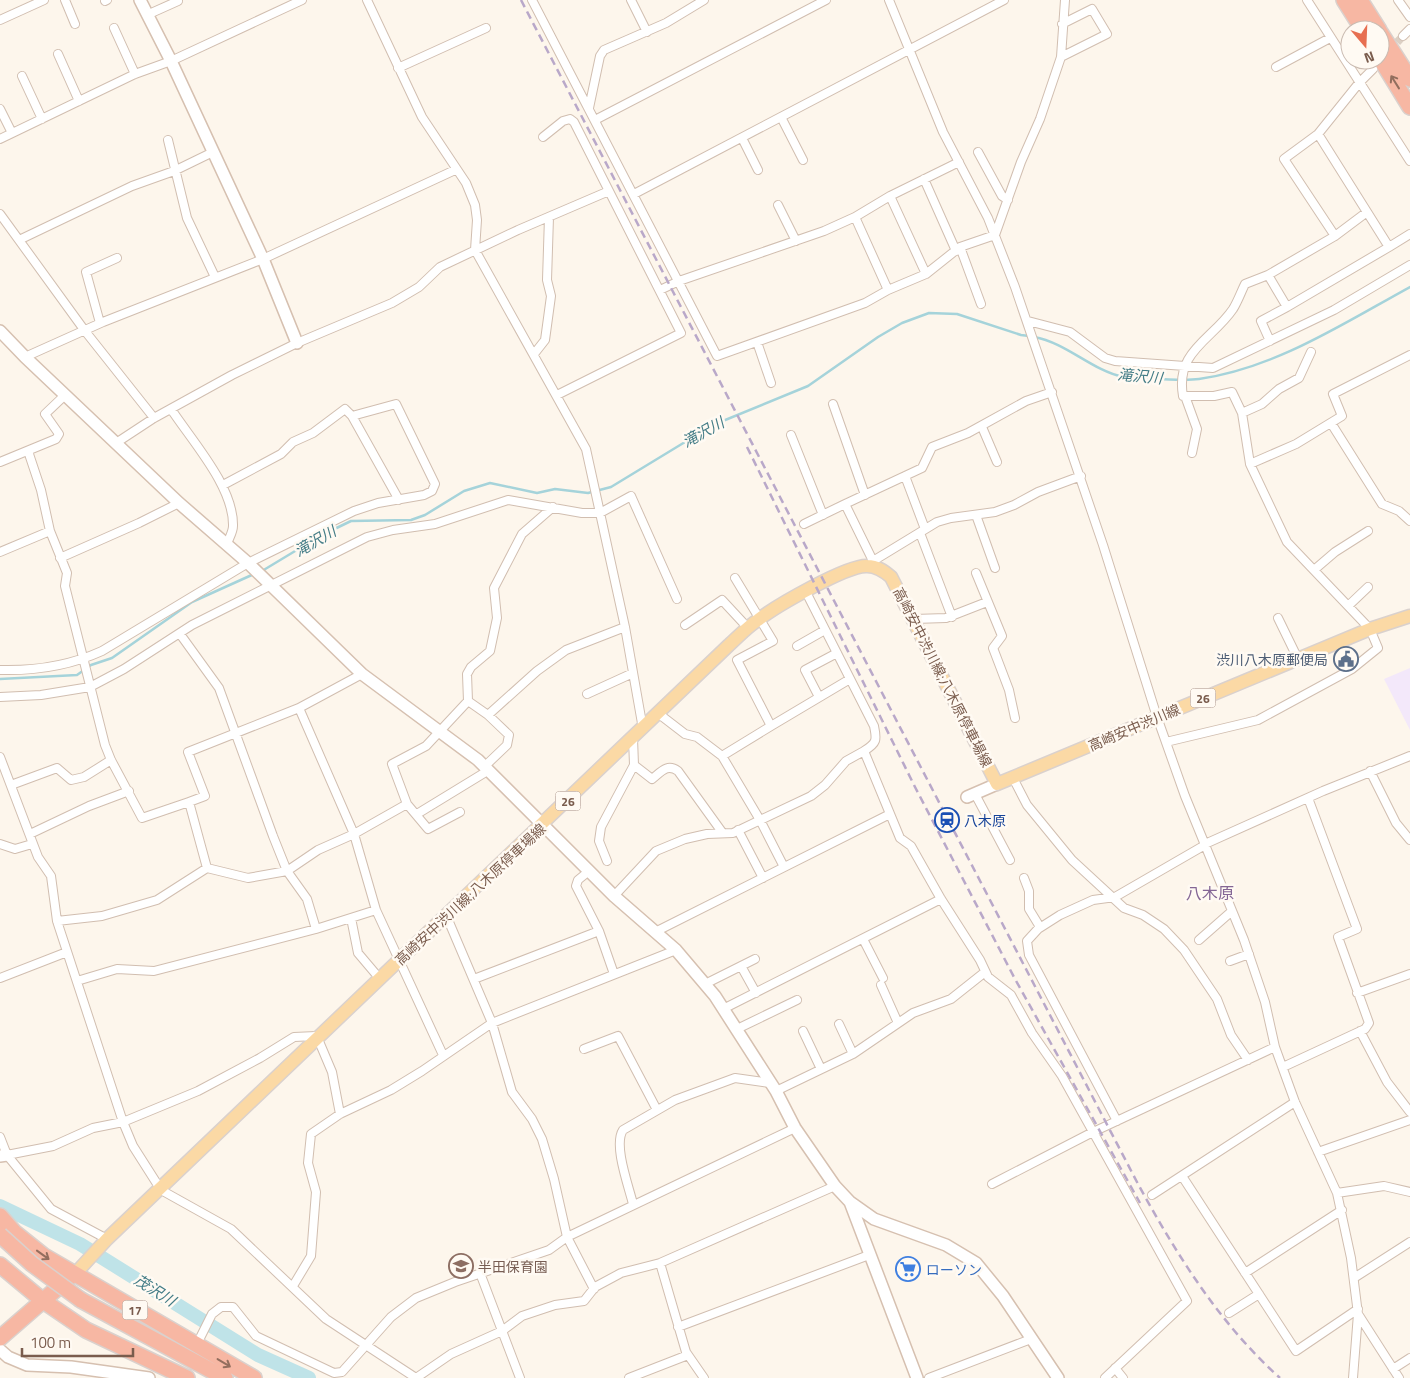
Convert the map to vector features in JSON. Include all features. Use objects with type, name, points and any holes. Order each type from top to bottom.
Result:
[{"type":"highway","points":[[1344,0],[1356,20]]},
{"type":"highway","points":[[1360,0],[1372,20]]},
{"type":"highway","points":[[1390,48],[1410,79]]},
{"type":"highway","points":[[1382,70],[1410,106]]},
{"type":"highway","name":"17","points":[[0,1216],[7,1233],[32,1264],[80,1300],[226,1378]]},
{"type":"highway","name":"17","points":[[7,1233],[254,1378]]},
{"type":"highway","points":[[0,1264],[42,1300],[86,1330],[180,1375]]},
{"type":"highway","points":[[0,1338],[74,1274]]},
{"type":"main road","name":"高崎安中渋川線;八木原停車場線","points":[[104,1243],[748,628],[759,619],[806,592],[855,567],[873,564],[891,577],[997,784]]},
{"type":"main road","name":"高崎安中渋川線","points":[[997,784],[1370,629],[1410,616]]},
{"type":"main road","name":"26","points":[[74,1274],[104,1243]]},
{"type":"street","points":[[0,20],[44,0]]},
{"type":"street","points":[[65,0],[75,24]]},
{"type":"street","points":[[140,0],[149,14],[263,259],[297,343]]},
{"type":"street","points":[[0,139],[135,74],[171,61],[302,0]]},
{"type":"street","points":[[367,0],[422,117],[455,170],[466,183],[475,206],[477,220],[475,250],[586,450],[624,627],[643,729]]},
{"type":"street","points":[[532,0],[717,356],[865,303],[888,290],[926,274],[958,249],[995,235],[1040,119],[1061,57],[1065,0]]},
{"type":"street","points":[[631,0],[647,32]]},
{"type":"street","points":[[589,108],[600,56],[604,50],[666,23],[704,0]]},
{"type":"street","points":[[595,120],[826,0]]},
{"type":"street","points":[[889,0],[943,132],[995,235],[1028,321],[1081,476],[1157,717],[1205,845],[1249,954],[1265,1002],[1275,1047],[1295,1102],[1338,1193],[1354,1278],[1358,1311],[1353,1378]]},
{"type":"street","points":[[634,194],[1004,0]]},
{"type":"street","points":[[1307,0],[1410,161]]},
{"type":"street","points":[[1398,0],[1410,17]]},
{"type":"street","points":[[149,14],[178,1]]},
{"type":"street","points":[[1061,57],[1107,34],[1092,9],[1062,24]]},
{"type":"street","points":[[114,28],[135,74]]},
{"type":"street","points":[[398,68],[486,28]]},
{"type":"street","points":[[1403,36],[1410,30]]},
{"type":"street","points":[[1276,67],[1330,38]]},
{"type":"street","points":[[58,54],[79,101]]},
{"type":"street","points":[[1335,236],[1284,159],[1318,134],[1370,70]]},
{"type":"street","points":[[22,76],[42,119]]},
{"type":"street","points":[[0,109],[12,133]]},
{"type":"street","points":[[781,117],[803,160]]},
{"type":"street","points":[[543,137],[563,121],[570,119],[574,122],[681,333],[557,395]]},
{"type":"street","points":[[1318,134],[1389,247]]},
{"type":"street","points":[[742,138],[758,170]]},
{"type":"street","points":[[168,140],[174,171],[187,218],[215,277]]},
{"type":"street","points":[[19,240],[132,186],[174,171],[213,152]]},
{"type":"street","points":[[978,152],[1002,196],[1008,200]]},
{"type":"street","points":[[660,290],[679,281],[796,241],[855,217],[890,196],[959,162]]},
{"type":"street","points":[[25,357],[100,323],[263,259],[455,170]]},
{"type":"street","points":[[924,179],[958,249],[981,304]]},
{"type":"street","points":[[116,442],[154,418],[297,343],[392,303],[420,287],[440,267],[609,191]]},
{"type":"street","points":[[890,196],[926,274]]},
{"type":"street","points":[[778,205],[796,241]]},
{"type":"street","points":[[1192,453],[1197,430],[1182,387],[1183,369],[1192,352],[1234,308],[1245,284],[1268,275],[1335,236],[1367,212]]},
{"type":"street","points":[[0,214],[85,331],[154,418]]},
{"type":"street","points":[[534,354],[545,340],[552,296],[547,273],[546,245],[550,234],[549,217]]},
{"type":"street","points":[[855,217],[888,290]]},
{"type":"street","points":[[1270,341],[1261,321],[1410,234]]},
{"type":"street","points":[[100,323],[86,272],[117,258]]},
{"type":"street","points":[[1028,321],[1070,332],[1110,359],[1183,369],[1213,368],[1334,310],[1410,264]]},
{"type":"street","points":[[1268,275],[1287,307]]},
{"type":"street","points":[[0,331],[25,357],[179,502],[248,563],[269,586],[362,674],[442,731],[487,768],[614,896],[676,950],[723,1009],[773,1087],[795,1128],[835,1186],[850,1202],[874,1219],[946,1245],[976,1263],[1003,1296],[1058,1378]]},
{"type":"street","points":[[757,342],[772,383]]},
{"type":"street","points":[[1242,413],[1262,404],[1279,389],[1299,378],[1311,352]]},
{"type":"street","points":[[1250,464],[1296,444],[1342,416],[1333,394],[1410,355]]},
{"type":"street","points":[[804,524],[925,465],[932,447],[982,427],[1026,401],[1052,392]]},
{"type":"street","points":[[1166,742],[1258,720],[1352,669],[1378,648],[1370,629],[1287,542],[1250,464],[1242,413],[1232,392],[1214,396],[1185,396]]},
{"type":"street","points":[[0,462],[56,439],[59,434],[45,414],[65,395]]},
{"type":"street","points":[[0,670],[48,668],[86,660],[248,563],[354,511],[424,495],[432,491],[435,484],[396,404],[352,416]]},
{"type":"street","points":[[833,404],[865,495]]},
{"type":"street","points":[[171,409],[223,485],[233,518],[233,528],[227,544]]},
{"type":"street","points":[[223,485],[281,454],[293,442],[313,433],[346,409],[352,416],[398,500]]},
{"type":"street","points":[[1331,423],[1382,504],[1399,512],[1410,521]]},
{"type":"street","points":[[982,427],[996,462]]},
{"type":"street","points":[[792,435],[823,515]]},
{"type":"street","points":[[28,451],[41,490],[50,531],[67,573],[65,586],[86,660],[90,688],[111,760],[142,818],[205,796],[188,752],[299,708],[362,674]]},
{"type":"street","points":[[905,476],[952,617]]},
{"type":"street","points":[[846,504],[873,564],[923,531],[951,518],[976,515],[1014,505],[1038,492],[1081,476]]},
{"type":"street","points":[[0,697],[41,695],[90,688],[192,625],[367,537],[393,530],[434,524],[508,500],[582,513],[600,513],[632,496],[677,599]]},
{"type":"street","points":[[60,558],[140,524],[179,502]]},
{"type":"street","points":[[460,812],[428,829],[407,804],[392,764],[426,746],[468,701],[466,674],[471,667],[490,651],[497,618],[494,588],[522,534],[554,507]]},
{"type":"street","points":[[976,515],[995,568]]},
{"type":"street","points":[[0,552],[50,531]]},
{"type":"street","points":[[1314,570],[1335,552],[1368,531]]},
{"type":"street","points":[[976,573],[1002,636],[993,648],[1009,690],[1015,718]]},
{"type":"street","points":[[736,578],[773,641],[737,660],[771,726]]},
{"type":"street","points":[[1348,606],[1368,587]]},
{"type":"street","points":[[614,896],[656,851],[685,839],[722,832],[733,833],[811,796],[825,785],[846,761],[875,744],[877,739],[874,726],[806,592]]},
{"type":"street","points":[[685,625],[720,600],[748,628]]},
{"type":"street","points":[[914,619],[952,617],[987,602]]},
{"type":"street","points":[[1278,618],[1298,659]]},
{"type":"street","points":[[488,715],[536,671],[566,650],[624,627]]},
{"type":"street","points":[[796,646],[825,630]]},
{"type":"street","points":[[180,634],[219,688],[287,871],[307,899],[316,929]]},
{"type":"street","points":[[819,697],[805,670],[837,654]]},
{"type":"street","points":[[587,694],[633,673]]},
{"type":"street","points":[[722,756],[850,679]]},
{"type":"street","points":[[417,814],[487,768],[507,745],[509,735],[488,715],[468,701]]},
{"type":"street","points":[[299,708],[354,834],[376,910],[443,1056]]},
{"type":"street","points":[[659,714],[685,734],[697,736],[722,756],[760,820],[784,868]]},
{"type":"street","points":[[607,861],[599,841],[601,827],[634,765],[633,738]]},
{"type":"street","points":[[864,751],[900,838],[911,846],[988,977],[1011,995],[1032,1033],[1062,1076],[1091,1133],[1187,1301],[1105,1378]]},
{"type":"street","points":[[1117,1120],[1029,955],[1027,941],[1040,927],[1060,915],[1093,900],[1115,897],[1205,845],[1370,771],[1410,756]]},
{"type":"street","points":[[0,757],[30,834],[32,844],[38,857],[52,876],[57,921],[123,1122],[133,1146],[161,1190],[231,1229],[326,1319],[416,1378],[451,1354],[502,1331],[522,1316],[555,1305],[584,1301],[594,1289],[621,1274],[660,1262],[835,1186]]},
{"type":"street","points":[[11,785],[56,768],[70,780],[84,777],[111,760]]},
{"type":"street","points":[[634,765],[652,779],[666,768],[673,768],[678,771],[722,832]]},
{"type":"street","points":[[1370,771],[1396,823],[1410,840]]},
{"type":"street","points":[[1013,778],[1027,805],[1072,860],[1115,897],[1124,908],[1143,915],[1164,929],[1184,950],[1217,999],[1231,1035],[1248,1060]]},
{"type":"street","points":[[997,784],[971,795],[1010,860]]},
{"type":"street","points":[[30,834],[89,806],[129,791]]},
{"type":"street","points":[[1283,1067],[1360,1031],[1368,1026],[1369,1023],[1338,937],[1357,929],[1308,798]]},
{"type":"street","points":[[189,802],[207,868]]},
{"type":"street","points":[[57,921],[102,916],[157,900],[207,868],[248,878],[287,871],[318,850],[354,834],[407,804]]},
{"type":"street","points":[[655,932],[890,814]]},
{"type":"street","points":[[738,830],[763,878]]},
{"type":"street","points":[[0,844],[15,849],[32,844]]},
{"type":"street","points":[[589,871],[578,880],[576,886],[599,931],[614,974]]},
{"type":"street","points":[[1024,878],[1029,891],[1030,909],[1040,927]]},
{"type":"street","points":[[723,1009],[941,899]]},
{"type":"street","points":[[77,980],[117,969],[154,972],[316,929],[376,910]]},
{"type":"street","points":[[1199,940],[1232,911]]},
{"type":"street","points":[[446,915],[492,1023],[512,1092],[532,1119],[542,1139],[554,1179],[567,1237],[594,1289]]},
{"type":"street","points":[[351,918],[358,953],[380,979]]},
{"type":"street","points":[[474,979],[599,931]]},
{"type":"street","points":[[863,939],[898,1023]]},
{"type":"street","points":[[293,1286],[311,1256],[316,1192],[308,1163],[311,1134],[340,1114],[391,1090],[492,1023],[676,950]]},
{"type":"street","points":[[0,978],[67,952]]},
{"type":"street","points":[[1230,961],[1249,954]]},
{"type":"street","points":[[705,984],[756,959]]},
{"type":"street","points":[[742,966],[756,992]]},
{"type":"street","points":[[633,1204],[619,1136],[623,1130],[675,1100],[735,1078],[773,1087],[821,1069],[853,1054],[913,1013],[951,999],[985,972]]},
{"type":"street","points":[[1357,993],[1410,974]]},
{"type":"street","points":[[736,1029],[797,1000]]},
{"type":"street","points":[[839,1024],[853,1054]]},
{"type":"street","points":[[803,1031],[821,1069]]},
{"type":"street","points":[[1360,1031],[1387,1082],[1410,1112]]},
{"type":"street","points":[[3,1156],[53,1146],[93,1128],[123,1122],[198,1091],[294,1037],[307,1035],[316,1036],[332,1072],[340,1114]]},
{"type":"street","points":[[584,1049],[618,1036],[657,1110]]},
{"type":"street","points":[[992,1184],[1117,1120],[1275,1047]]},
{"type":"street","points":[[1152,1195],[1295,1102]]},
{"type":"street","points":[[1318,1152],[1410,1120]]},
{"type":"street","points":[[195,1345],[212,1314],[220,1307],[233,1307],[256,1336],[340,1375],[367,1347],[391,1317],[416,1298],[480,1273],[548,1250],[567,1237],[633,1204],[795,1128]]},
{"type":"street","points":[[0,1137],[3,1156],[51,1209],[104,1243]]},
{"type":"street","points":[[1182,1176],[1296,1351],[1358,1311]]},
{"type":"street","points":[[1338,1193],[1384,1186],[1410,1192]]},
{"type":"street","points":[[850,1202],[917,1378]]},
{"type":"street","points":[[1245,1273],[1342,1210]]},
{"type":"street","points":[[1354,1278],[1410,1242]]},
{"type":"street","points":[[678,1328],[869,1255]]},
{"type":"street","points":[[660,1262],[678,1328],[688,1355],[704,1378]]},
{"type":"street","points":[[480,1273],[520,1378]]},
{"type":"street","points":[[1229,1313],[1258,1294]]},
{"type":"street","points":[[1358,1311],[1398,1378]]},
{"type":"street","points":[[929,1378],[1031,1339]]},
{"type":"street","points":[[0,1350],[8,1357],[27,1365],[80,1368],[149,1378]]},
{"type":"street","points":[[629,1378],[688,1355]]},
{"type":"street","points":[[1393,1369],[1410,1358]]},
{"type":"street","points":[[1115,1368],[1123,1378]]},
{"type":"shaded area","points":[[1410,668],[1410,730],[1384,679]]},
{"type":"waterway","name":"滝沢川","points":[[1034,337],[1057,345],[1111,374],[1135,378],[1199,379],[1255,365],[1282,355],[1335,329],[1410,287]]},
{"type":"waterway","name":"滝沢川","points":[[262,571],[320,536],[351,521],[411,520],[425,515],[464,491],[490,483],[537,493],[555,489],[588,493],[611,487],[713,425],[808,386],[878,337],[902,323],[929,313],[957,314],[1029,336]]},
{"type":"waterway","name":"滝沢川","points":[[0,679],[77,675],[91,665],[112,658],[192,602],[254,574]]},
{"type":"waterway","name":"茂沢川","points":[[0,1206],[80,1244],[258,1355],[309,1378]]},
{"type":"tunnel","points":[[1390,50],[1403,36]]},
{"type":"railway","points":[[521,0],[1138,1184],[1168,1237],[1201,1287],[1238,1334],[1280,1378]]},
{"type":"railway","points":[[747,447],[915,787],[1015,979],[1140,1203]]},
{"type":"place","name":"渋川八木原郵便局","points":[[1346,659]]},
{"type":"place","name":"八木原","points":[[947,820]]},
{"type":"place","name":"半田保育園","points":[[461,1266]]},
{"type":"place","name":"ローソン","points":[[908,1269]]},
{"type":"district","name":"八木原","points":[[1210,893]]}]
